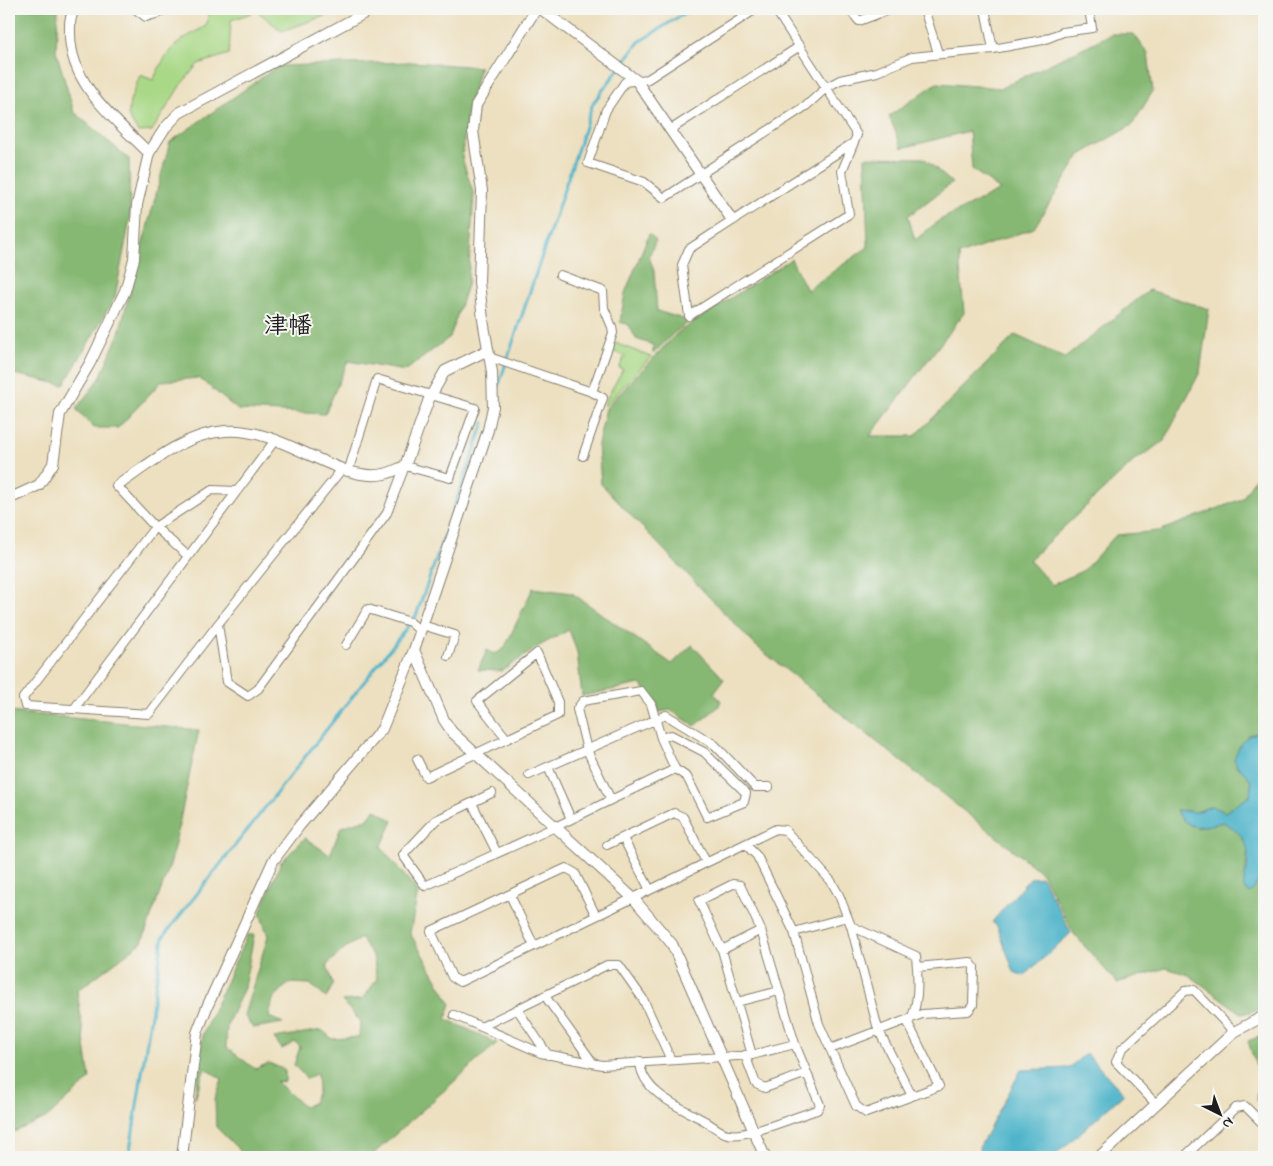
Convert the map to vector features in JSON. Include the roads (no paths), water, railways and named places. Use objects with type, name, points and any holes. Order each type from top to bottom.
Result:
[{"type":"street","points":[[75,9],[70,15],[70,47],[85,86],[149,153]]},
{"type":"street","points":[[135,9],[146,17],[164,9]]},
{"type":"street","points":[[9,497],[39,485],[53,464],[60,414],[90,363],[125,291],[134,259],[138,204],[149,153],[165,128],[179,114],[372,9]]},
{"type":"street","points":[[182,1157],[197,1033],[234,945],[273,861],[300,825],[382,729],[414,650],[416,626],[494,407],[479,282],[482,191],[476,161],[474,122],[476,105],[536,9]]},
{"type":"street","points":[[541,9],[636,80],[732,220]]},
{"type":"street","points":[[756,9],[648,79],[625,82],[606,110],[588,163],[644,182],[664,198],[701,176],[806,106],[827,88],[840,80],[877,72],[912,57],[992,49],[1043,40],[1063,32],[1092,28],[1089,9]]},
{"type":"street","points":[[774,9],[857,135],[854,143],[842,171],[849,214],[689,316],[682,265],[689,249],[854,143]]},
{"type":"street","points":[[849,9],[859,21],[891,9]]},
{"type":"street","points":[[924,9],[938,53]]},
{"type":"street","points":[[985,9],[992,49]]},
{"type":"street","points":[[670,130],[800,46]]},
{"type":"street","points":[[560,275],[603,290],[604,308],[612,327],[612,333],[592,392]]},
{"type":"street","points":[[218,624],[227,682],[248,696],[258,689],[388,513],[430,396],[445,371],[488,354],[505,362],[592,392],[602,398],[584,456]]},
{"type":"street","points":[[188,556],[155,527],[117,486],[163,454],[193,439],[225,431],[255,433],[276,439],[345,470],[368,476],[385,474],[405,466],[450,478],[475,408],[377,379],[345,470],[218,624],[148,714],[25,706],[23,698],[155,527],[212,490],[237,491]]},
{"type":"street","points":[[74,709],[276,439]]},
{"type":"street","points":[[346,644],[368,610],[416,626],[455,635],[448,656]]},
{"type":"street","points":[[414,650],[444,720],[452,732],[634,899],[672,944],[765,1157]]},
{"type":"street","points":[[418,759],[426,777],[507,739],[558,715],[558,702],[537,653],[477,701],[507,739]]},
{"type":"street","points":[[611,800],[587,750],[576,709],[583,701],[641,691],[651,704],[661,738],[675,769],[687,777],[707,817],[744,802],[746,793],[704,752],[670,734],[661,738]]},
{"type":"street","points":[[529,775],[655,718],[666,715],[716,745],[756,787],[769,788]]},
{"type":"street","points":[[548,768],[571,819]]},
{"type":"street","points":[[492,793],[436,820],[404,855],[426,886],[675,769]]},
{"type":"street","points":[[472,803],[497,853]]},
{"type":"street","points":[[607,846],[674,813],[682,817],[706,862]]},
{"type":"street","points":[[596,916],[575,874],[566,868],[431,931],[452,977],[460,982],[776,829],[785,830],[832,881],[851,926],[878,1030],[912,1096]]},
{"type":"street","points":[[623,838],[650,890]]},
{"type":"street","points":[[746,845],[757,856],[794,932],[819,1024],[856,1106],[866,1113],[939,1086],[908,1023],[912,1018],[916,1005],[916,956],[851,926]]},
{"type":"street","points":[[640,1061],[641,1070],[648,1082],[664,1098],[728,1134],[754,1131],[817,1110],[820,1105],[807,1073],[795,1044],[761,930],[740,886],[734,884],[699,901],[722,950],[737,1002],[756,1084],[765,1088],[807,1073]]},
{"type":"street","points":[[510,895],[534,946]]},
{"type":"street","points":[[794,932],[847,917]]},
{"type":"street","points":[[722,950],[761,930]]},
{"type":"street","points":[[830,1048],[922,1014],[968,1011],[973,1005],[974,967],[970,962],[917,966]]},
{"type":"street","points":[[481,1027],[607,965],[619,965],[643,999],[671,1060]]},
{"type":"street","points":[[1156,1104],[1116,1062],[1122,1050],[1185,990],[1194,990],[1234,1032]]},
{"type":"street","points":[[737,1002],[779,991]]},
{"type":"street","points":[[545,996],[593,1063]]},
{"type":"street","points":[[517,1010],[548,1055]]},
{"type":"street","points":[[454,1015],[548,1055],[602,1066],[640,1061],[748,1055],[795,1044]]},
{"type":"street","points":[[1099,1157],[1234,1032],[1264,1016]]},
{"type":"street","points":[[1184,1157],[1236,1108],[1245,1106],[1264,1125]]},
{"type":"water","points":[[1257,733],[1264,742],[1264,863],[1255,888],[1250,893],[1244,889],[1248,853],[1241,836],[1223,822],[1202,826],[1191,825],[1176,810],[1197,812],[1211,806],[1225,812],[1250,796],[1251,781],[1234,759],[1245,739]]},
{"type":"water","points":[[1042,877],[1071,933],[1024,976],[1014,972],[997,926],[992,922],[1030,878]]},
{"type":"water","points":[[1086,1053],[1124,1094],[1053,1157],[981,1157],[979,1148],[1021,1070],[1069,1068]]},
{"type":"waterway","points":[[498,387],[593,103],[639,42],[691,9]]},
{"type":"waterway","points":[[129,1157],[163,937],[416,616],[484,423]]},
{"type":"district","name":"津幡","points":[[288,325]]}]
